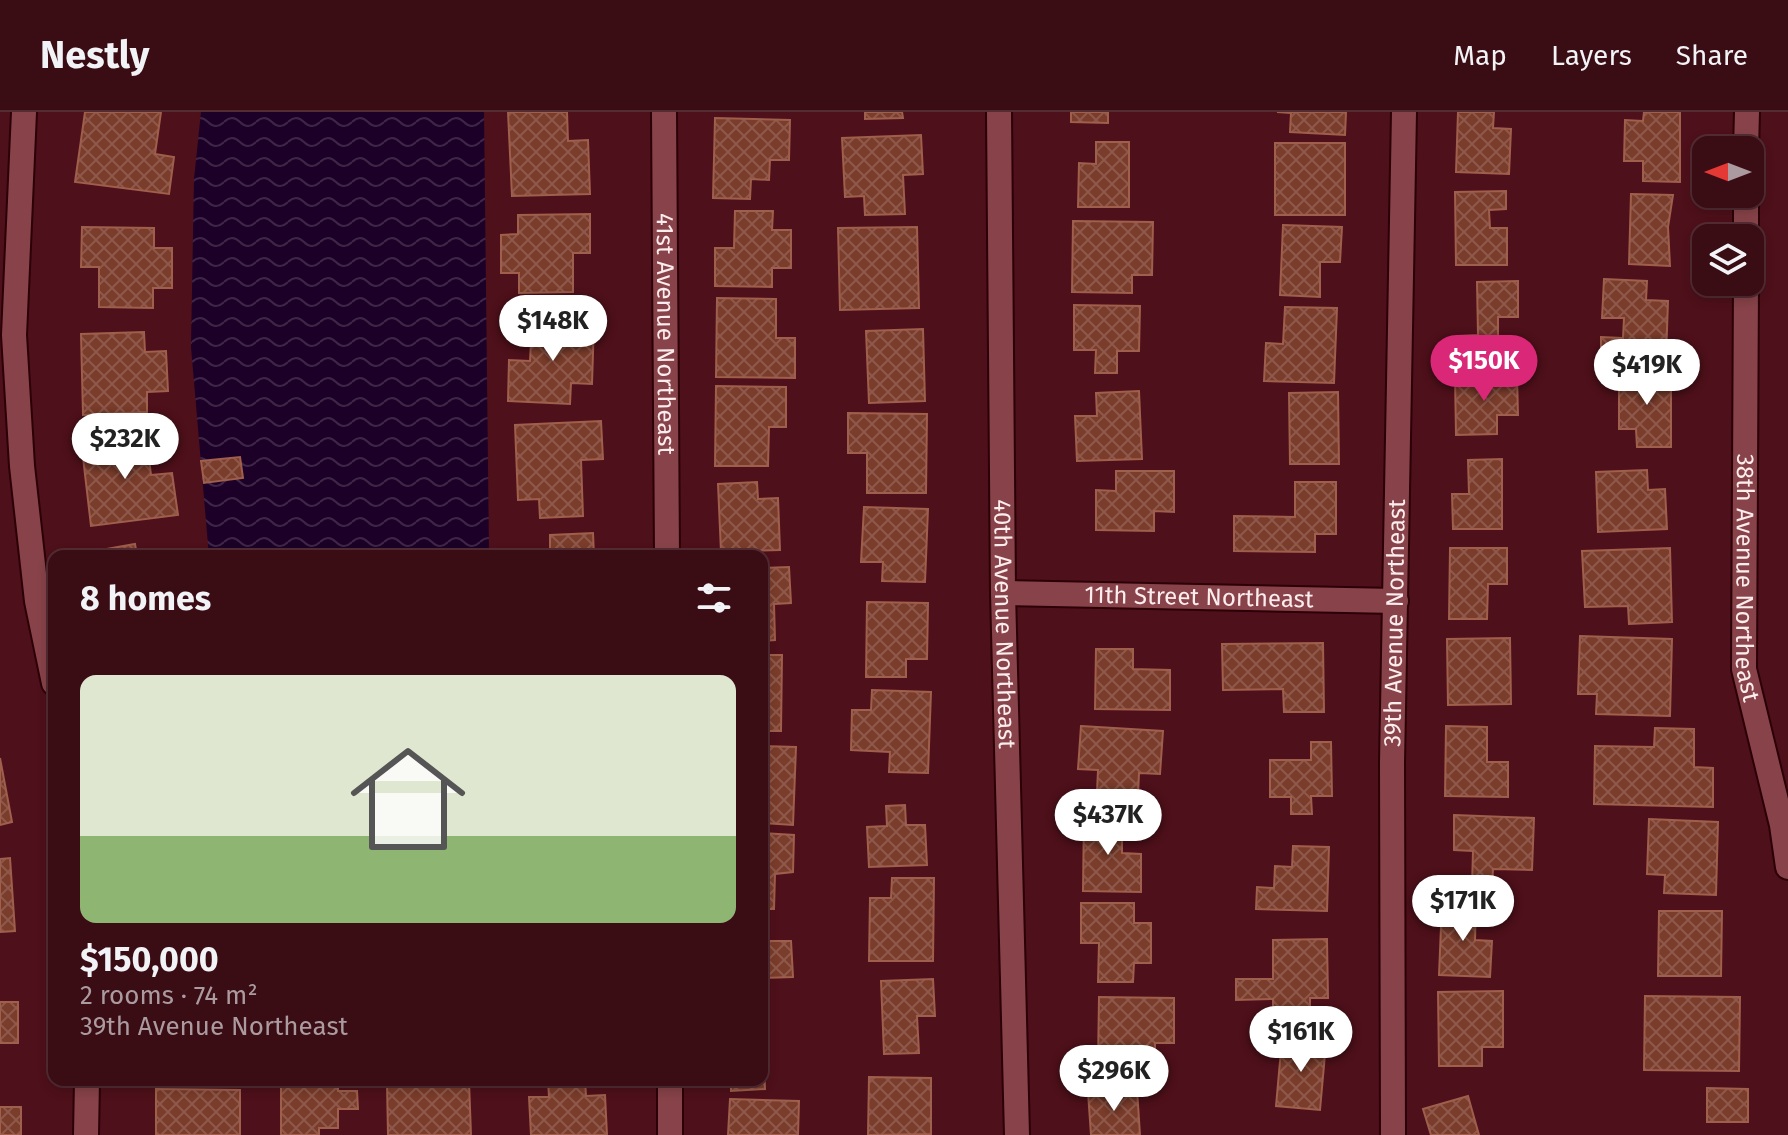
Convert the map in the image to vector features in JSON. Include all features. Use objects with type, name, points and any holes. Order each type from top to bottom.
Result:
[{"type":"street","points":[[24,112],[14,335],[22,466],[37,601],[48,654]]},
{"type":"street","name":"41st Avenue Northeast","points":[[664,112],[667,550]]},
{"type":"street","name":"40th Avenue Northeast","points":[[999,112],[1003,593],[1017,1135]]},
{"type":"street","name":"39th Avenue Northeast","points":[[1393,1135],[1392,763],[1404,112]]},
{"type":"street","points":[[1746,136],[1747,112]]},
{"type":"street","name":"38th Avenue Northeast","points":[[1746,296],[1744,669],[1782,825],[1788,867]]},
{"type":"street","name":"11th Street Northeast","points":[[1003,593],[1396,601]]},
{"type":"street","points":[[86,1135],[87,1086]]},
{"type":"street","points":[[670,1086],[670,1135]]},
{"type":"water","points":[[201,112],[484,112],[489,550],[208,550],[191,347],[194,179]]},
{"type":"building","points":[[85,112],[161,112],[155,154],[174,157],[169,194],[75,182]]},
{"type":"building","points":[[508,112],[567,112],[568,141],[588,140],[590,194],[512,196]]},
{"type":"building","points":[[865,112],[902,112],[903,118],[865,119]]},
{"type":"building","points":[[1071,112],[1108,112],[1108,123],[1071,122]]},
{"type":"building","points":[[1277,112],[1346,112],[1345,135],[1290,132],[1291,113]]},
{"type":"building","points":[[1458,112],[1494,112],[1493,128],[1511,129],[1509,174],[1456,172]]},
{"type":"building","points":[[1644,112],[1680,112],[1680,182],[1643,181],[1643,161],[1624,161],[1625,120],[1643,121]]},
{"type":"building","points":[[715,118],[790,120],[789,160],[770,160],[769,180],[751,179],[750,199],[713,198]]},
{"type":"building","points":[[921,135],[923,174],[903,175],[905,214],[865,215],[864,196],[845,197],[842,138]]},
{"type":"building","points":[[1096,142],[1129,142],[1129,207],[1078,207],[1079,163],[1096,164]]},
{"type":"building","points":[[1275,143],[1345,143],[1345,215],[1275,215]]},
{"type":"building","points":[[1506,191],[1506,209],[1489,210],[1490,228],[1507,228],[1507,265],[1456,265],[1455,192]]},
{"type":"building","points":[[1631,194],[1673,195],[1668,227],[1670,266],[1629,264]]},
{"type":"building","points":[[735,211],[773,211],[772,230],[791,230],[791,268],[772,268],[772,287],[715,286],[715,248],[734,248]]},
{"type":"building","points":[[590,214],[590,253],[573,253],[573,292],[519,293],[519,273],[501,273],[501,235],[518,234],[518,215]]},
{"type":"building","points":[[1073,221],[1153,222],[1152,275],[1132,275],[1132,293],[1072,292]]},
{"type":"building","points":[[1283,225],[1342,227],[1340,262],[1320,262],[1320,297],[1280,295]]},
{"type":"building","points":[[82,227],[154,228],[154,248],[172,248],[172,288],[153,288],[153,308],[99,307],[99,267],[81,267]]},
{"type":"building","points":[[917,227],[919,308],[840,310],[838,228]]},
{"type":"building","points":[[1604,279],[1647,281],[1646,300],[1668,301],[1666,358],[1601,356],[1601,337],[1623,338],[1624,318],[1602,318]]},
{"type":"building","points":[[1518,281],[1518,317],[1498,317],[1498,353],[1459,353],[1458,336],[1478,335],[1477,282]]},
{"type":"building","points":[[717,298],[776,299],[776,338],[795,338],[795,378],[716,377]]},
{"type":"building","points":[[1074,305],[1140,306],[1139,351],[1117,351],[1117,373],[1095,373],[1096,350],[1074,350]]},
{"type":"building","points":[[1285,307],[1337,308],[1334,383],[1264,381],[1266,343],[1283,344]]},
{"type":"building","points":[[532,320],[594,322],[592,384],[571,383],[570,404],[508,401],[509,360],[530,361]]},
{"type":"building","points":[[923,329],[925,401],[869,403],[866,331]]},
{"type":"building","points":[[144,332],[145,352],[166,351],[168,391],[147,392],[147,412],[83,415],[81,334]]},
{"type":"building","points":[[1671,372],[1671,447],[1637,447],[1636,429],[1619,429],[1619,373]]},
{"type":"building","points":[[1455,376],[1517,376],[1518,415],[1497,415],[1497,434],[1456,435]]},
{"type":"building","points":[[716,386],[786,387],[786,427],[769,427],[768,466],[715,466]]},
{"type":"building","points":[[1139,391],[1142,459],[1077,461],[1075,416],[1097,416],[1096,393]]},
{"type":"building","points":[[1338,392],[1339,464],[1290,464],[1289,393]]},
{"type":"building","points":[[848,413],[927,414],[926,493],[867,493],[867,453],[848,453]]},
{"type":"building","points":[[601,421],[603,459],[581,460],[583,516],[540,518],[539,499],[518,500],[515,425]]},
{"type":"building","points":[[146,433],[151,475],[172,473],[178,515],[91,526],[81,440]]},
{"type":"building","points":[[240,457],[243,478],[204,483],[201,461]]},
{"type":"building","points":[[1502,459],[1502,529],[1453,529],[1452,494],[1469,494],[1468,460]]},
{"type":"building","points":[[1647,470],[1648,490],[1665,489],[1667,529],[1598,532],[1596,472]]},
{"type":"building","points":[[1116,471],[1174,471],[1174,512],[1154,511],[1154,531],[1096,530],[1096,490],[1116,491]]},
{"type":"building","points":[[757,482],[758,499],[778,498],[780,550],[721,550],[718,484]]},
{"type":"building","points":[[1295,482],[1336,482],[1336,534],[1315,534],[1315,552],[1234,551],[1234,516],[1295,517]]},
{"type":"building","points":[[864,507],[928,509],[925,582],[882,581],[883,562],[861,562]]},
{"type":"building","points":[[593,533],[594,550],[550,550],[550,535]]},
{"type":"building","points":[[135,544],[136,550],[101,550]]},
{"type":"building","points":[[1450,548],[1507,548],[1507,584],[1488,584],[1487,619],[1449,619]]},
{"type":"building","points":[[1670,548],[1672,622],[1629,624],[1628,606],[1585,607],[1582,551]]},
{"type":"building","points":[[789,567],[791,603],[774,604],[775,640],[768,641],[768,568]]},
{"type":"building","points":[[867,602],[928,603],[927,659],[906,659],[906,677],[866,677]]},
{"type":"building","points":[[1580,636],[1672,639],[1670,716],[1596,714],[1597,694],[1578,694]]},
{"type":"building","points":[[1510,638],[1511,704],[1448,705],[1447,639]]},
{"type":"building","points":[[1323,643],[1324,712],[1284,712],[1283,689],[1223,690],[1222,644]]},
{"type":"building","points":[[1096,649],[1133,649],[1133,669],[1170,670],[1170,710],[1095,709]]},
{"type":"building","points":[[768,655],[782,655],[781,731],[768,731]]},
{"type":"building","points":[[872,690],[931,692],[928,773],[889,772],[890,752],[851,750],[852,710],[871,710]]},
{"type":"building","points":[[1081,726],[1163,731],[1160,774],[1139,773],[1138,795],[1097,792],[1098,770],[1078,769]]},
{"type":"building","points":[[1446,726],[1487,727],[1487,762],[1508,762],[1508,797],[1445,796]]},
{"type":"building","points":[[1655,728],[1694,729],[1694,767],[1713,768],[1713,807],[1594,804],[1595,746],[1654,747]]},
{"type":"building","points":[[1311,742],[1331,742],[1332,796],[1311,796],[1312,814],[1291,814],[1291,797],[1270,797],[1270,760],[1311,760]]},
{"type":"building","points":[[768,746],[796,747],[793,825],[768,823]]},
{"type":"building","points":[[0,758],[12,822],[0,825]]},
{"type":"building","points":[[905,805],[906,825],[925,825],[927,865],[869,867],[867,827],[887,826],[886,806]]},
{"type":"building","points":[[1084,815],[1122,815],[1122,853],[1141,854],[1141,892],[1083,891]]},
{"type":"building","points":[[1454,815],[1534,818],[1532,870],[1493,869],[1492,886],[1472,885],[1473,851],[1454,850]]},
{"type":"building","points":[[1649,819],[1718,822],[1716,895],[1664,893],[1665,875],[1647,874]]},
{"type":"building","points":[[768,833],[794,835],[793,872],[775,874],[774,909],[768,909]]},
{"type":"building","points":[[1293,846],[1329,847],[1327,911],[1256,909],[1257,887],[1274,888],[1275,866],[1292,867]]},
{"type":"building","points":[[10,858],[15,931],[0,932],[0,859]]},
{"type":"building","points":[[892,878],[934,878],[933,961],[869,961],[870,898],[891,898]]},
{"type":"building","points":[[1081,903],[1134,903],[1134,923],[1151,923],[1151,963],[1134,963],[1133,982],[1098,982],[1099,943],[1081,943]]},
{"type":"building","points":[[1442,903],[1476,904],[1475,940],[1492,941],[1490,977],[1439,975]]},
{"type":"building","points":[[1659,911],[1722,911],[1721,976],[1658,976]]},
{"type":"building","points":[[768,923],[769,941],[791,941],[793,977],[768,978]]},
{"type":"building","points":[[1327,939],[1328,998],[1310,998],[1310,1018],[1273,1019],[1273,999],[1236,1000],[1236,979],[1273,979],[1273,940]]},
{"type":"building","points":[[933,979],[935,1016],[917,1016],[919,1053],[884,1054],[881,981]]},
{"type":"building","points":[[1503,991],[1503,1047],[1482,1047],[1482,1066],[1439,1066],[1438,992]]},
{"type":"building","points":[[1645,996],[1740,997],[1739,1071],[1644,1070]]},
{"type":"building","points":[[1099,997],[1174,998],[1174,1043],[1155,1043],[1155,1065],[1098,1064]]},
{"type":"building","points":[[0,1002],[18,1002],[18,1043],[0,1043]]},
{"type":"building","points":[[1282,1039],[1326,1043],[1320,1110],[1276,1106]]},
{"type":"building","points":[[869,1077],[931,1078],[931,1134],[868,1135]]},
{"type":"building","points":[[281,1086],[338,1086],[338,1091],[357,1091],[358,1109],[338,1109],[338,1128],[319,1128],[319,1135],[281,1135]]},
{"type":"building","points":[[387,1086],[469,1086],[471,1135],[388,1135]]},
{"type":"building","points":[[548,1086],[585,1086],[586,1096],[605,1095],[607,1135],[531,1135],[529,1097],[549,1097]]},
{"type":"building","points":[[731,1086],[765,1086],[765,1089],[731,1091]]},
{"type":"building","points":[[1707,1088],[1748,1089],[1748,1122],[1707,1122]]},
{"type":"building","points":[[156,1089],[240,1090],[240,1135],[156,1135]]},
{"type":"building","points":[[1137,1089],[1140,1135],[1091,1135],[1088,1092]]},
{"type":"building","points":[[1468,1096],[1479,1135],[1431,1135],[1423,1109]]},
{"type":"building","points":[[730,1099],[799,1101],[798,1135],[728,1135]]},
{"type":"building","points":[[0,1107],[21,1107],[21,1135],[0,1135]]}]
